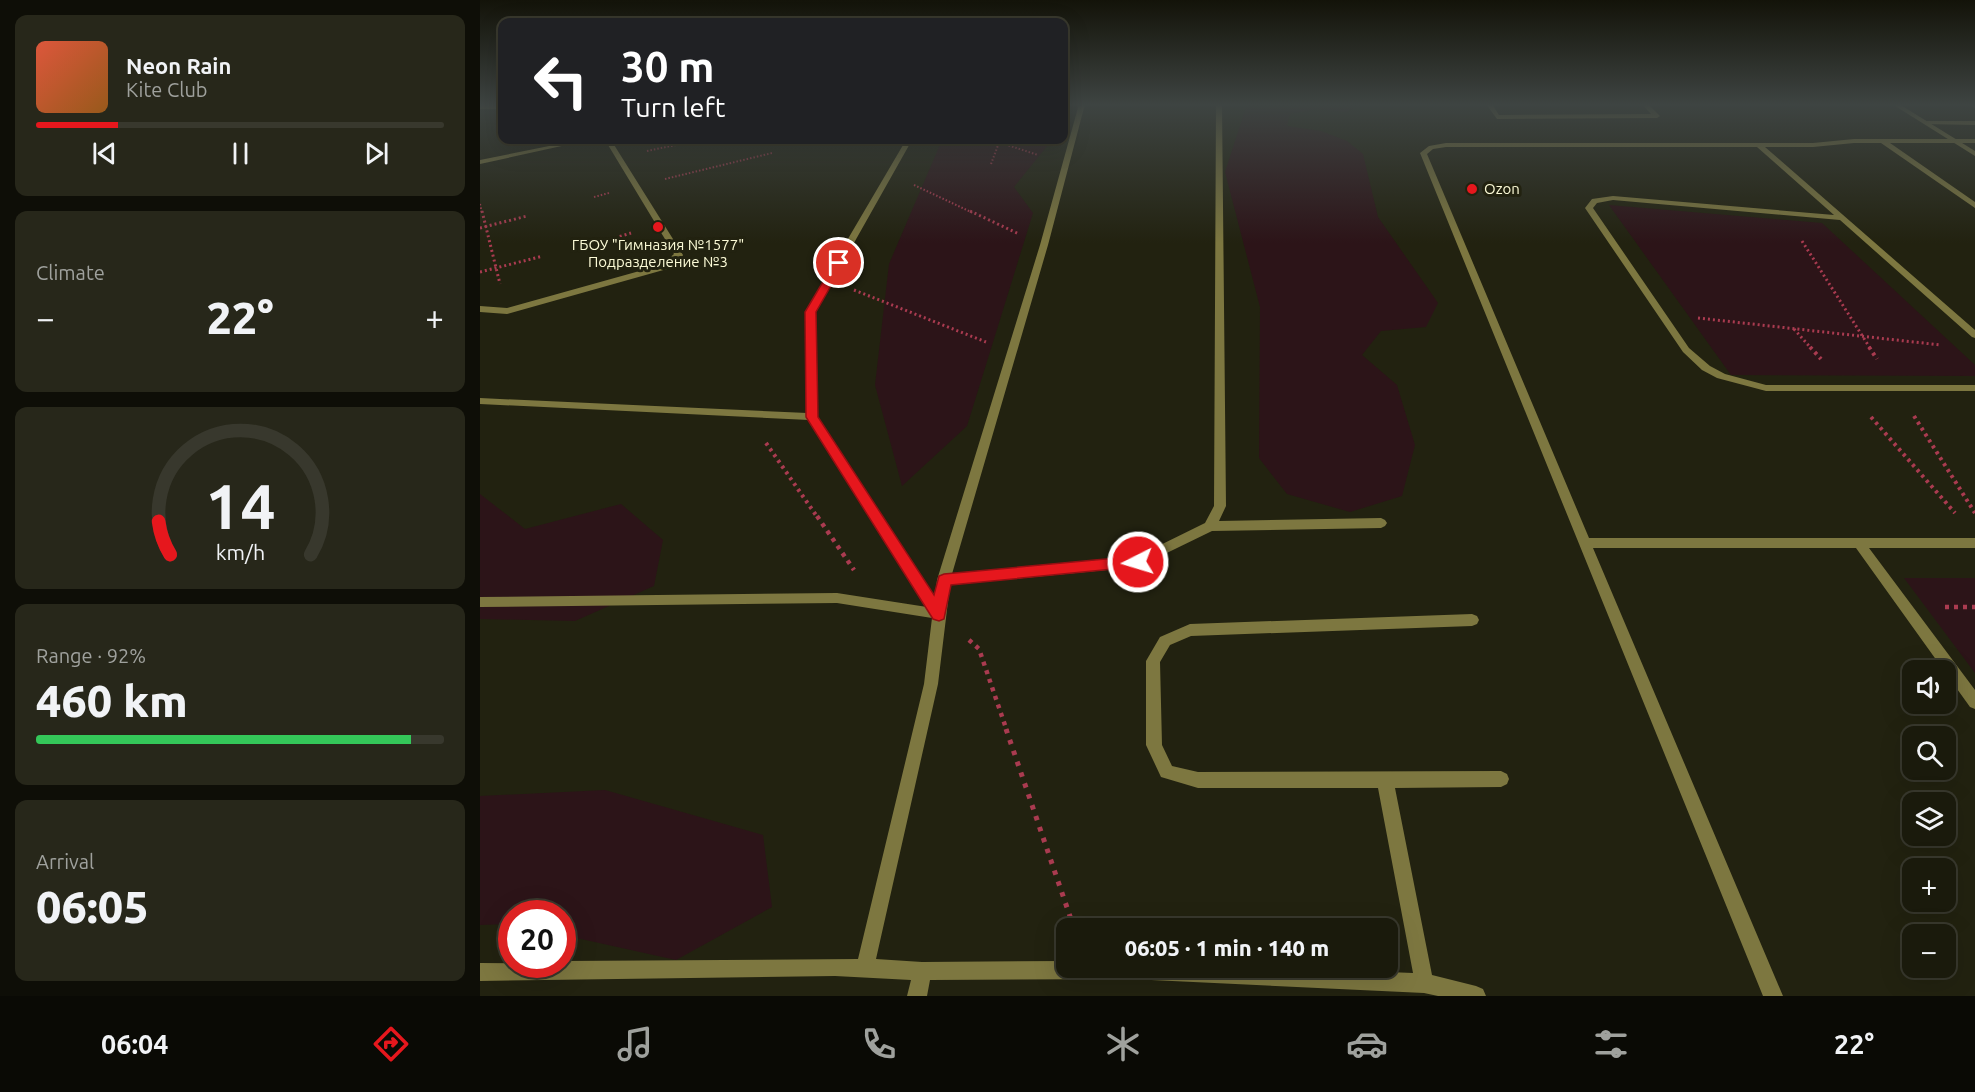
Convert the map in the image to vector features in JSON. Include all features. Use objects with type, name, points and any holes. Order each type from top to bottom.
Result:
[{"type":"street","points":[[480,162],[536,150]]},
{"type":"street","points":[[480,309],[507,311],[664,267],[679,255],[616,150]]},
{"type":"street","points":[[903,150],[810,312],[812,417],[939,614]]},
{"type":"street","points":[[865,967],[931,684],[944,580],[1044,245],[1069,150]]},
{"type":"street","points":[[1210,526],[1220,506],[1219,150]]},
{"type":"street","points":[[1426,150],[1423,153],[1773,996]]},
{"type":"street","points":[[1765,150],[1975,335]]},
{"type":"street","points":[[1897,150],[1975,206]]},
{"type":"street","points":[[1843,218],[1612,198],[1600,199],[1591,204],[1589,208],[1695,360],[1721,376],[1766,388],[1975,388]]},
{"type":"street","points":[[480,401],[812,417]]},
{"type":"street","points":[[944,580],[1138,562],[1210,526],[1382,523]]},
{"type":"street","points":[[1586,543],[1975,543]]},
{"type":"street","points":[[1859,543],[1975,702]]},
{"type":"street","points":[[480,602],[837,598],[939,614]]},
{"type":"street","points":[[1472,620],[1190,630],[1165,641],[1153,661],[1154,745],[1167,772],[1198,780],[1501,779]]},
{"type":"street","points":[[1385,780],[1424,983]]},
{"type":"street","points":[[480,972],[865,967],[922,971],[1130,970],[1424,983],[1476,996]]},
{"type":"street","points":[[917,996],[922,971]]},
{"type":"path","points":[[619,158],[652,150]]},
{"type":"path","points":[[991,164],[996,150]]},
{"type":"path","points":[[1027,150],[1065,164]]},
{"type":"path","points":[[638,186],[772,153]]},
{"type":"path","points":[[890,174],[1044,245]]},
{"type":"path","points":[[480,204],[507,311]]},
{"type":"path","points":[[1784,213],[1975,513]]},
{"type":"path","points":[[480,228],[527,216]]},
{"type":"path","points":[[480,272],[543,256]]},
{"type":"path","points":[[828,280],[1012,352]]},
{"type":"path","points":[[1662,314],[1941,345]]},
{"type":"path","points":[[1794,328],[1960,519]]},
{"type":"path","points":[[748,414],[778,463],[878,603]]},
{"type":"path","points":[[939,614],[979,649],[1071,918]]},
{"type":"shaded area","points":[[938,150],[1044,150],[1014,187],[1033,213],[967,426],[902,486],[875,385],[889,264]]},
{"type":"shaded area","points":[[1232,150],[1359,150],[1363,154],[1378,217],[1438,303],[1426,327],[1381,331],[1362,355],[1397,385],[1415,445],[1402,496],[1350,512],[1287,494],[1259,458],[1260,307],[1225,172]]},
{"type":"shaded area","points":[[1609,205],[1822,223],[1975,365],[1975,376],[1731,375]]},
{"type":"shaded area","points":[[480,494],[525,529],[621,504],[663,540],[654,586],[575,621],[480,619]]},
{"type":"shaded area","points":[[1904,578],[1975,578],[1975,673]]},
{"type":"shaded area","points":[[605,790],[763,835],[772,907],[676,960],[576,938],[576,900],[498,900],[498,924],[480,925],[480,796]]},
{"type":"place","name":"Ozon","points":[[1472,189]]},
{"type":"place","name":"ГБОУ \"Гимназия №1577\" Подразделение №3","points":[[658,227]]},
{"type":"route","points":[[839,263],[810,312],[812,417],[939,614],[944,580],[1138,562]]}]
